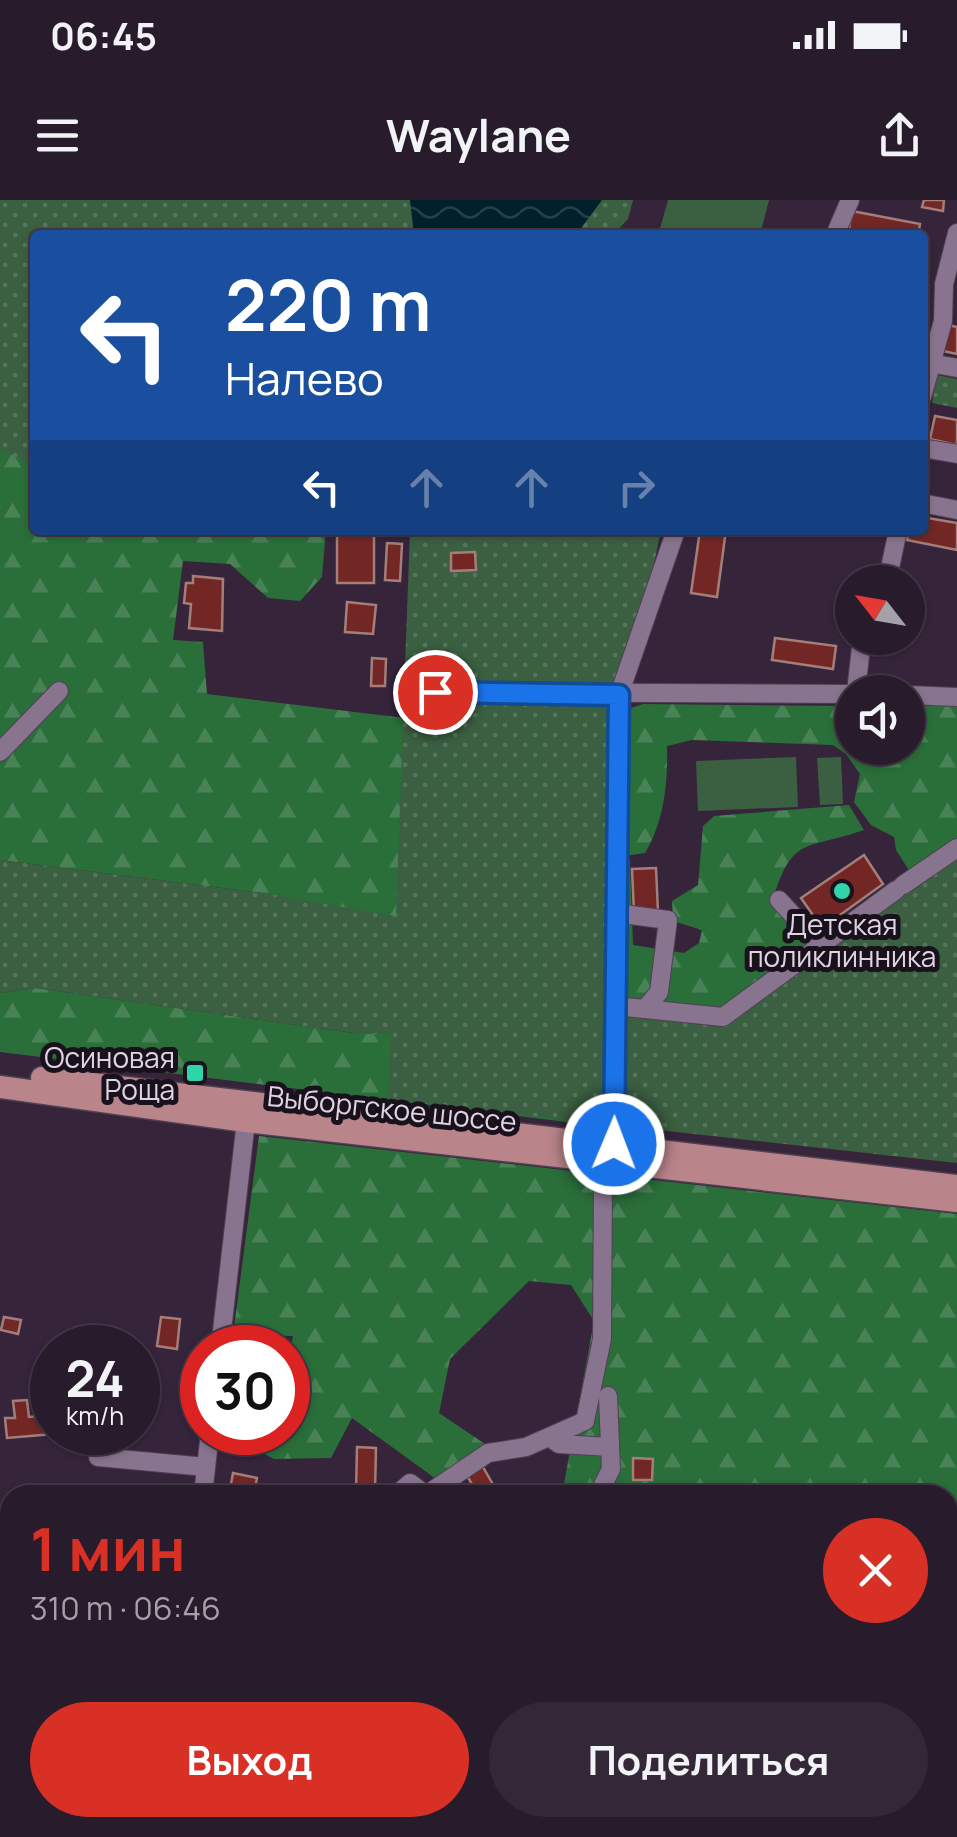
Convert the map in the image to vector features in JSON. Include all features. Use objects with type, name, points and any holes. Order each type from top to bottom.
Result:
[{"type":"main road","name":"Выборгское шоссе","points":[[0,1073],[957,1202]]},
{"type":"main road","name":"Выборгское шоссе","points":[[0,1087],[246,1121],[957,1186]]},
{"type":"street","points":[[838,230],[850,200]]},
{"type":"street","points":[[928,368],[950,322],[957,233]]},
{"type":"street","points":[[929,363],[957,368]]},
{"type":"street","points":[[928,449],[957,454]]},
{"type":"street","points":[[928,504],[957,510]]},
{"type":"street","points":[[441,1485],[488,1453],[526,1447],[585,1421],[602,1339],[602,1178],[611,1153],[619,695],[674,535]]},
{"type":"street","points":[[891,565],[897,535]]},
{"type":"street","points":[[0,752],[59,691]]},
{"type":"street","points":[[430,692],[835,693]]},
{"type":"street","points":[[925,696],[957,697]]},
{"type":"street","points":[[615,1006],[723,1018],[957,848]]},
{"type":"street","points":[[779,900],[822,947]]},
{"type":"street","points":[[616,913],[668,920],[659,992],[646,1008]]},
{"type":"street","points":[[223,1325],[246,1121]]},
{"type":"street","points":[[603,1485],[611,1469],[608,1396]]},
{"type":"street","points":[[549,1437],[559,1444],[610,1447]]},
{"type":"street","points":[[203,1485],[207,1455]]},
{"type":"street","points":[[98,1457],[206,1467]]},
{"type":"green space","points":[[0,200],[30,230],[30,535],[326,535],[322,577],[300,601],[268,598],[230,564],[183,561],[173,640],[203,642],[207,694],[404,718],[409,702],[608,1110],[590,1125],[0,1052],[0,993],[36,988],[360,1034],[417,1034],[262,893],[0,860]]},
{"type":"green space","points":[[0,200],[633,200],[628,219],[618,230],[30,230],[30,464],[0,449]]},
{"type":"green space","points":[[668,200],[769,200],[761,230],[660,230]]},
{"type":"green space","points":[[937,375],[957,379],[957,408],[932,403]]},
{"type":"green space","points":[[410,535],[660,535],[626,698],[610,1015],[723,1024],[957,856],[957,1163],[388,1100],[391,1034],[360,1034],[36,988],[0,993],[0,860],[262,893],[396,916]]},
{"type":"green space","points":[[643,704],[835,706],[835,746],[692,740],[667,746],[665,788],[657,828],[645,853],[624,856],[628,709]]},
{"type":"green space","points":[[925,706],[957,706],[957,883],[923,1152],[892,1156],[621,1110],[622,858],[630,862],[633,945],[684,953],[699,943],[702,930],[673,921],[672,901],[698,885],[703,826],[714,816],[849,805],[864,830],[803,848],[787,865],[772,902],[824,955],[919,886],[896,850],[894,837],[871,825],[854,802],[860,774],[854,765],[925,765]]},
{"type":"green space","points":[[796,757],[798,807],[698,811],[696,761]]},
{"type":"green space","points":[[835,757],[835,765],[841,765],[843,804],[820,805],[817,758]]},
{"type":"green space","points":[[259,1136],[957,1214],[957,1485],[564,1485],[594,1321],[571,1285],[529,1281],[450,1359],[439,1413],[485,1444],[436,1479],[352,1418],[331,1458],[274,1459],[267,1455],[310,1455],[310,1325],[234,1325]]},
{"type":"water","points":[[410,200],[602,200],[580,230],[413,230]]},
{"type":"building","points":[[924,200],[944,200],[943,211],[922,207]]},
{"type":"building","points":[[852,211],[920,224],[919,230],[849,230]]},
{"type":"building","points":[[948,325],[957,327],[957,354],[943,351]]},
{"type":"building","points":[[935,416],[957,420],[957,445],[930,439]]},
{"type":"building","points":[[928,518],[957,523],[957,550],[907,540],[908,535],[928,535]]},
{"type":"building","points":[[337,535],[374,535],[374,583],[337,583]]},
{"type":"building","points":[[699,535],[725,535],[717,597],[691,593]]},
{"type":"building","points":[[387,543],[402,544],[400,581],[385,580]]},
{"type":"building","points":[[475,552],[476,570],[451,571],[451,553]]},
{"type":"building","points":[[193,576],[223,579],[222,631],[189,628],[191,604],[184,603],[186,583],[193,583]]},
{"type":"building","points":[[347,602],[376,605],[373,634],[345,632]]},
{"type":"building","points":[[775,638],[835,646],[833,669],[772,660]]},
{"type":"building","points":[[372,658],[386,659],[385,686],[371,686]]},
{"type":"building","name":"Детская поликлинника","points":[[864,855],[883,884],[822,928],[801,898]]},
{"type":"building","points":[[656,868],[658,912],[634,913],[632,869]]},
{"type":"building","points":[[4,1317],[21,1320],[18,1334],[1,1330]]},
{"type":"building","points":[[161,1317],[180,1319],[177,1349],[160,1346]]},
{"type":"building","points":[[27,1400],[30,1436],[7,1438],[5,1418],[15,1418],[13,1401]]},
{"type":"building","points":[[357,1447],[376,1448],[375,1485],[356,1485]]},
{"type":"building","points":[[633,1458],[653,1459],[652,1480],[633,1480]]},
{"type":"building","points":[[483,1467],[493,1485],[470,1485],[467,1476]]},
{"type":"building","points":[[233,1473],[257,1478],[256,1485],[231,1485]]},
{"type":"place","name":"Детская поликлинника","points":[[842,891]]},
{"type":"place","name":"Осиновая Роща","points":[[195,1073]]},
{"type":"route","points":[[435,692],[619,695],[614,1144]]}]
